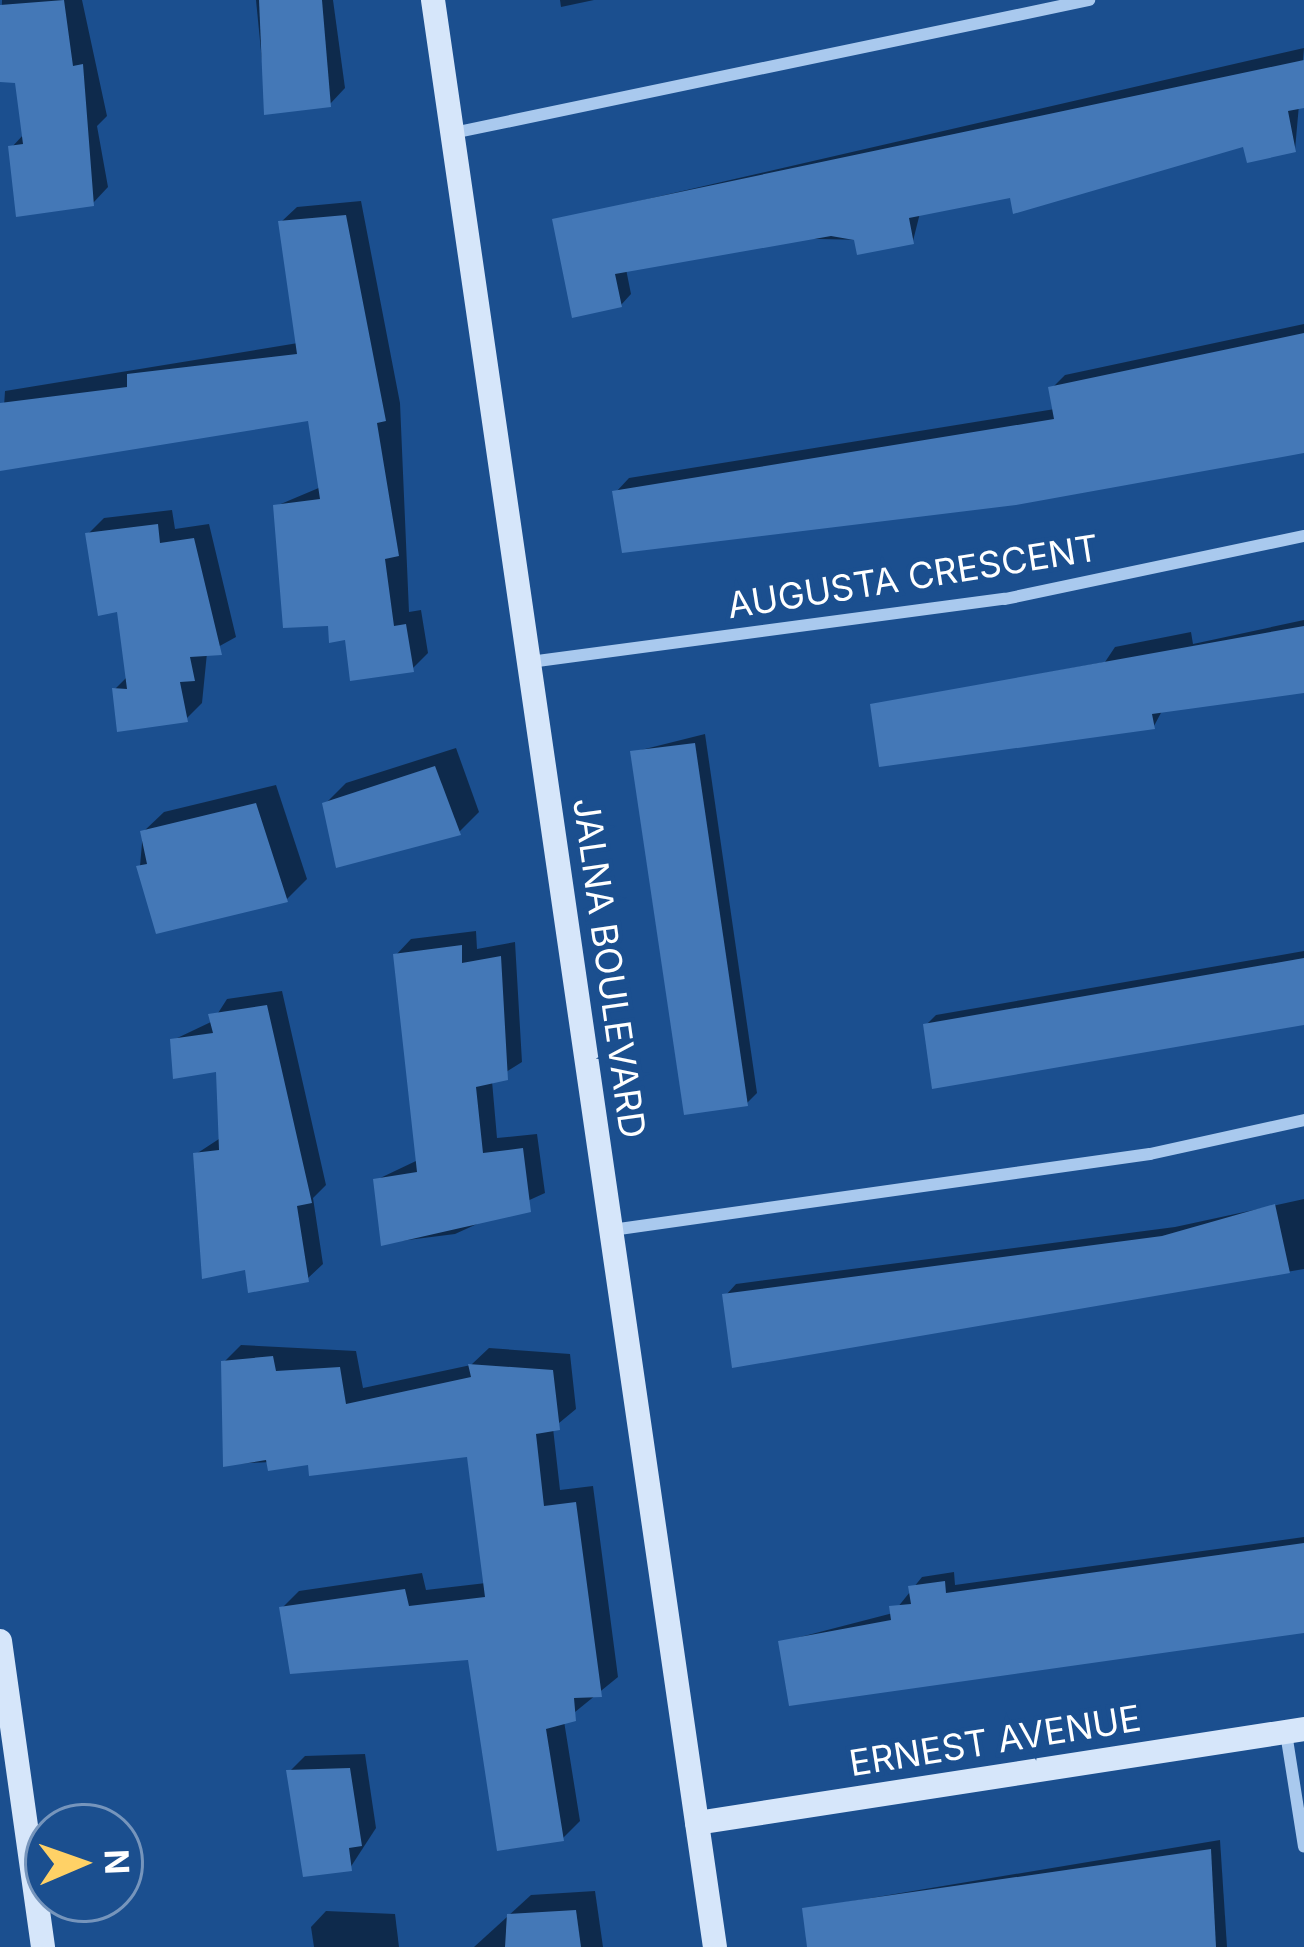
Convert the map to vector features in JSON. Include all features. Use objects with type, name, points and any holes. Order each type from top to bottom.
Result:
[{"type":"street","name":"JALNA BOULEVARD","points":[[433,0],[715,1947]]},
{"type":"street","points":[[452,134],[1090,0]]},
{"type":"street","name":"AUGUSTA CRESCENT","points":[[529,662],[1005,599],[1304,536]]},
{"type":"street","points":[[611,1231],[1150,1154],[1304,1120]]},
{"type":"street","points":[[0,1642],[44,1947]]},
{"type":"street","points":[[1295,1731],[1304,1846]]},
{"type":"street","name":"ERNEST AVENUE","points":[[697,1823],[1295,1731]]},
{"type":"building","points":[[64,0],[73,66],[83,64],[94,206],[16,217],[8,146],[23,144],[15,83],[0,82],[0,5]]},
{"type":"building","points":[[259,0],[322,0],[331,107],[264,115]]},
{"type":"building","points":[[1304,60],[1304,108],[1288,111],[1296,152],[1247,163],[1243,147],[1013,214],[1010,198],[909,218],[914,244],[857,255],[854,240],[831,236],[615,274],[622,307],[572,318],[552,219]]},
{"type":"building","points":[[346,215],[386,421],[377,423],[399,556],[385,559],[394,626],[406,624],[414,672],[350,681],[345,640],[329,643],[328,626],[283,628],[273,505],[320,499],[308,421],[0,471],[0,403],[127,387],[127,374],[297,354],[278,221]]},
{"type":"building","points":[[1304,333],[1304,453],[1016,505],[622,553],[612,491],[1054,419],[1048,387]]},
{"type":"building","points":[[158,524],[160,543],[194,538],[222,655],[190,657],[195,681],[180,682],[188,722],[117,732],[112,688],[127,689],[117,612],[98,616],[85,533]]},
{"type":"building","points":[[1304,626],[1304,693],[1152,714],[1155,729],[879,767],[870,704]]},
{"type":"building","points":[[695,743],[748,1106],[684,1115],[630,751]]},
{"type":"building","points":[[435,766],[461,835],[336,868],[322,803]]},
{"type":"building","points":[[256,803],[288,902],[156,934],[136,866],[147,864],[140,831]]},
{"type":"building","points":[[462,945],[462,963],[501,956],[508,1080],[476,1087],[483,1153],[523,1148],[531,1212],[381,1246],[373,1179],[417,1172],[393,954]]},
{"type":"building","points":[[1304,958],[1304,1025],[932,1089],[923,1024]]},
{"type":"building","points":[[267,1005],[312,1203],[297,1206],[309,1282],[248,1293],[245,1270],[202,1279],[193,1153],[219,1150],[216,1072],[173,1079],[170,1039],[213,1033],[208,1014]]},
{"type":"building","points":[[1275,1204],[1290,1273],[732,1368],[722,1294],[1162,1236]]},
{"type":"building","points":[[273,1356],[276,1371],[340,1367],[346,1404],[471,1377],[468,1364],[553,1370],[560,1430],[536,1434],[544,1506],[576,1502],[602,1697],[574,1698],[576,1721],[546,1729],[564,1841],[497,1851],[468,1660],[290,1674],[279,1607],[405,1589],[409,1606],[485,1597],[467,1457],[309,1476],[308,1465],[268,1471],[266,1460],[223,1467],[221,1361]]},
{"type":"building","points":[[1304,1543],[1304,1633],[789,1706],[778,1641],[891,1620],[889,1606],[911,1604],[908,1586],[945,1581],[946,1593]]},
{"type":"building","points":[[350,1768],[362,1846],[349,1848],[352,1871],[303,1877],[286,1770]]},
{"type":"building","points":[[1211,1849],[1216,1947],[807,1947],[802,1908]]},
{"type":"building","points":[[576,1910],[581,1947],[505,1947],[507,1914]]}]
